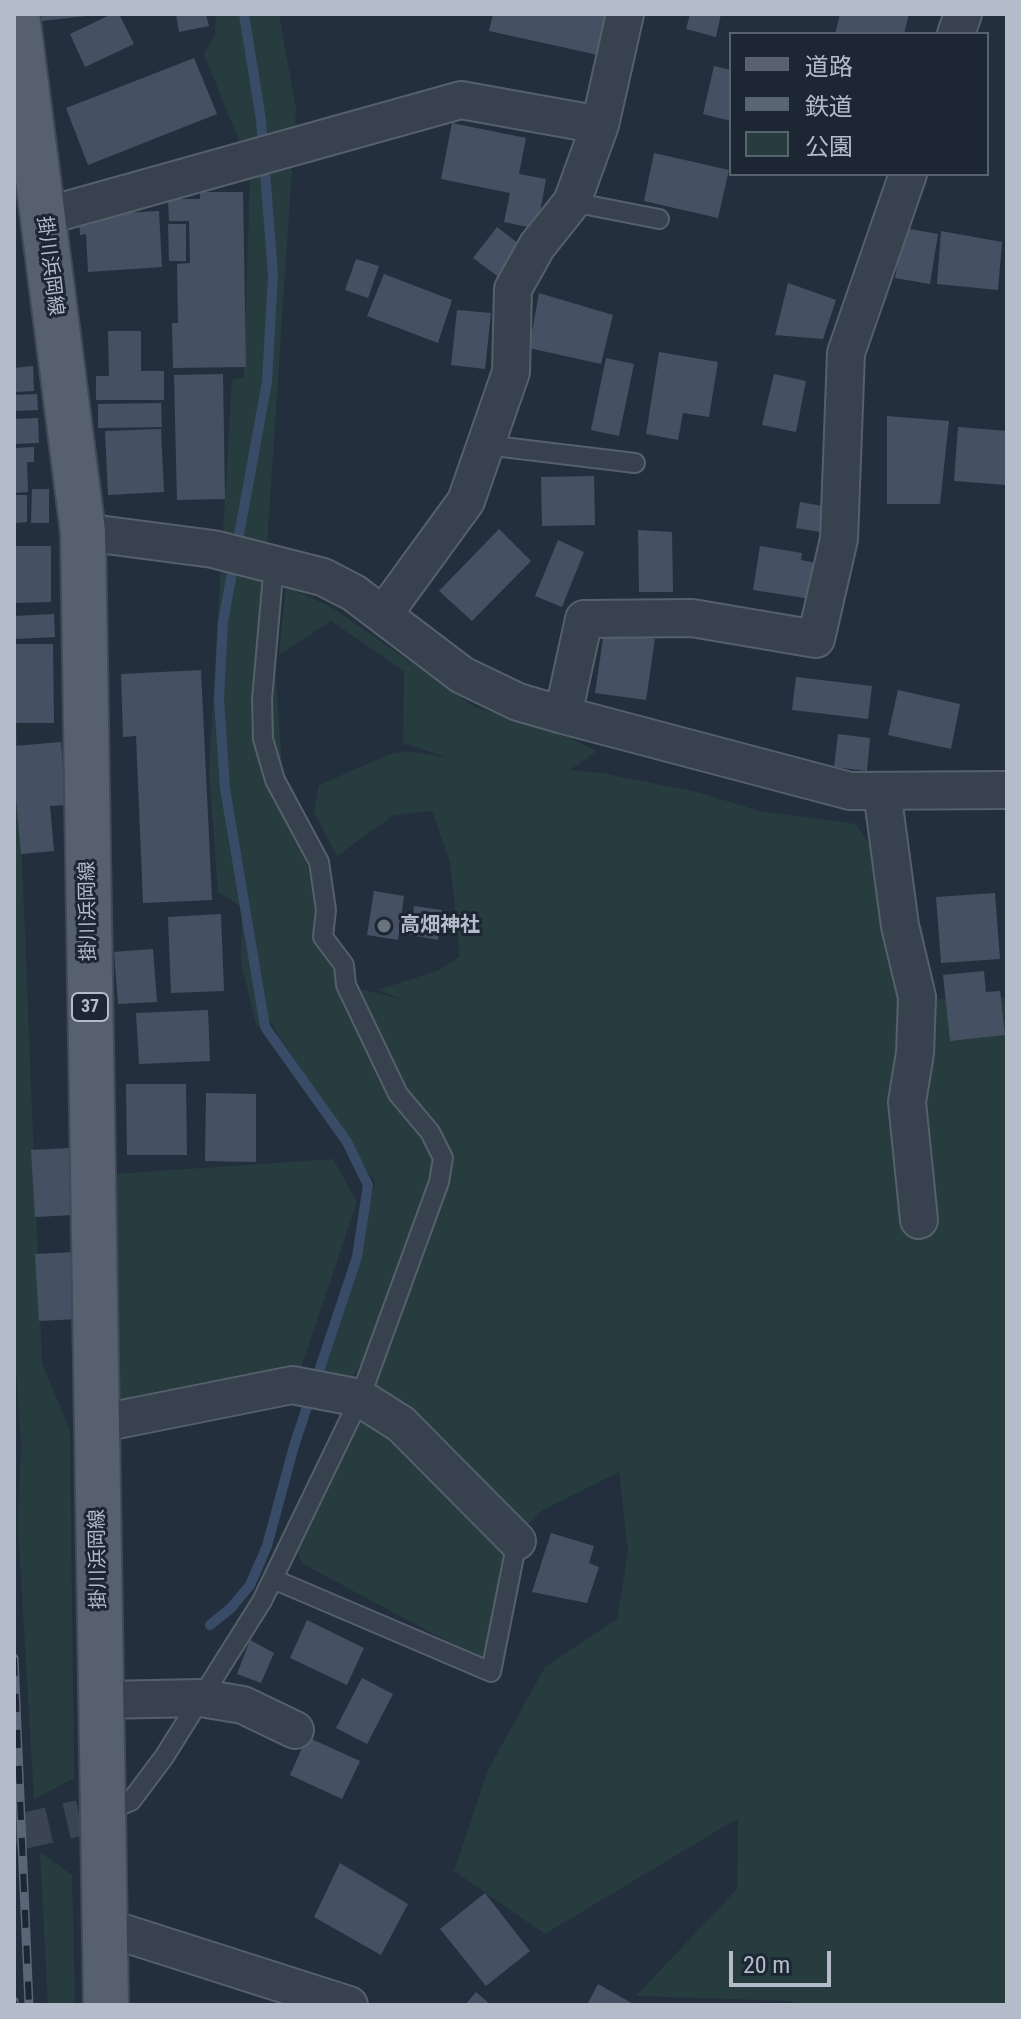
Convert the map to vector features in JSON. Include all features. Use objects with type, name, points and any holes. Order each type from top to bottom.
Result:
[{"type":"main road","name":"掛川浜岡線","points":[[17,14],[83,532],[101,1700],[92,1815],[105,1927],[106,2005]]},
{"type":"street","points":[[383,615],[466,501],[511,372],[513,289],[537,246],[572,202],[600,125],[625,14]]},
{"type":"street","points":[[42,217],[461,100],[600,125]]},
{"type":"street","points":[[563,715],[584,619],[692,618],[816,639],[839,539],[846,353],[907,176]]},
{"type":"street","points":[[83,532],[213,549],[323,577],[354,593],[462,675],[518,702],[563,715],[850,791],[1007,790]]},
{"type":"street","points":[[882,791],[900,926],[917,997],[915,1053],[907,1102],[919,1220]]},
{"type":"street","points":[[97,1424],[281,1387],[330,1392],[401,1424],[517,1541]]},
{"type":"street","points":[[101,1700],[201,1698],[243,1705],[295,1730]]},
{"type":"street","points":[[105,1927],[349,2005]]},
{"type":"lane","points":[[572,202],[659,219]]},
{"type":"lane","points":[[486,445],[635,463]]},
{"type":"lane","points":[[92,1815],[131,1801],[164,1757],[262,1601],[273,1579],[330,1392],[439,1182],[443,1158],[430,1132],[398,1094],[376,1054],[346,985],[344,965],[323,937],[326,910],[319,862],[275,780],[263,739],[267,562]]},
{"type":"lane","points":[[273,1579],[491,1672],[517,1541]]},
{"type":"green space","points":[[216,14],[279,14],[296,108],[267,545],[283,782],[338,973],[346,985],[403,1000],[378,990],[439,970],[460,956],[450,862],[432,811],[394,815],[337,856],[314,812],[319,785],[393,753],[407,751],[449,758],[403,743],[404,671],[331,621],[279,655],[286,586],[333,608],[476,708],[540,724],[597,751],[570,770],[601,773],[701,793],[759,811],[856,824],[923,928],[931,999],[1007,998],[1007,2005],[799,2005],[789,2001],[636,1996],[737,1889],[738,1818],[545,1934],[454,1871],[488,1770],[545,1667],[617,1619],[628,1551],[619,1472],[543,1510],[514,1538],[499,1669],[303,1564],[291,1541],[369,1352],[346,1388],[321,1383],[375,1182],[270,1022],[257,1028],[241,963],[242,907],[218,892],[209,769],[232,380],[244,377],[250,168],[204,54],[215,34]]},
{"type":"green space","points":[[14,657],[42,1363],[70,1430],[74,1778],[34,1799],[18,1527],[21,1444],[14,1340]]},
{"type":"green space","points":[[333,1159],[357,1202],[301,1368],[281,1387],[113,1406],[114,1174]]},
{"type":"green space","points":[[40,1852],[72,1875],[75,2005],[48,2005]]},
{"type":"building","points":[[42,14],[86,14],[86,16],[42,21]]},
{"type":"building","points":[[112,14],[119,14],[134,44],[85,67],[70,34]]},
{"type":"building","points":[[176,14],[206,14],[209,26],[179,32]]},
{"type":"building","points":[[493,14],[606,14],[598,55],[489,31]]},
{"type":"building","points":[[690,14],[721,14],[716,37],[686,29]]},
{"type":"building","points":[[840,14],[909,14],[904,32],[836,32]]},
{"type":"building","points":[[194,58],[217,114],[88,165],[66,108]]},
{"type":"building","points":[[714,66],[729,70],[729,120],[703,114]]},
{"type":"building","points":[[452,123],[526,138],[519,174],[546,179],[537,229],[504,222],[510,193],[441,179]]},
{"type":"building","points":[[654,153],[729,170],[718,218],[644,201]]},
{"type":"building","points":[[200,192],[243,192],[246,367],[173,368],[172,323],[178,323],[177,264],[190,263],[189,221],[169,221],[168,199],[200,199]]},
{"type":"building","points":[[159,211],[162,267],[88,272],[86,234],[80,235],[79,215]]},
{"type":"building","points":[[168,224],[186,224],[186,261],[169,261]]},
{"type":"building","points":[[497,227],[523,247],[500,278],[473,258]]},
{"type":"building","points":[[904,228],[938,234],[930,284],[895,278]]},
{"type":"building","points":[[941,231],[1002,242],[998,290],[937,284]]},
{"type":"building","points":[[356,259],[379,266],[368,298],[345,290]]},
{"type":"building","points":[[384,274],[452,300],[438,343],[367,316]]},
{"type":"building","points":[[788,283],[836,300],[823,339],[775,335]]},
{"type":"building","points":[[539,293],[613,315],[601,364],[529,348]]},
{"type":"building","points":[[457,310],[491,313],[485,369],[451,365]]},
{"type":"building","points":[[108,331],[141,331],[141,371],[164,371],[164,400],[96,400],[96,376],[109,376]]},
{"type":"building","points":[[659,352],[718,362],[709,417],[683,413],[678,440],[646,434]]},
{"type":"building","points":[[606,358],[634,364],[619,436],[591,430]]},
{"type":"building","points":[[33,366],[34,391],[14,392],[14,368]]},
{"type":"building","points":[[223,374],[225,499],[177,500],[174,375]]},
{"type":"building","points":[[774,374],[806,381],[796,432],[762,425]]},
{"type":"building","points":[[37,394],[38,410],[14,411],[14,395]]},
{"type":"building","points":[[161,403],[162,427],[98,428],[98,404]]},
{"type":"building","points":[[887,416],[949,421],[940,504],[887,504]]},
{"type":"building","points":[[38,418],[39,443],[14,444],[14,419]]},
{"type":"building","points":[[958,427],[1007,431],[1007,485],[954,481]]},
{"type":"building","points":[[161,429],[164,492],[108,495],[105,431]]},
{"type":"building","points":[[34,447],[34,462],[27,462],[28,492],[14,493],[14,448]]},
{"type":"building","points":[[594,476],[595,525],[542,526],[541,477]]},
{"type":"building","points":[[32,489],[49,489],[49,523],[31,523]]},
{"type":"building","points":[[14,495],[27,495],[27,522],[14,523]]},
{"type":"building","points":[[800,502],[823,506],[820,532],[796,528]]},
{"type":"building","points":[[499,529],[531,561],[472,621],[439,591]]},
{"type":"building","points":[[638,530],[672,532],[673,592],[639,592]]},
{"type":"building","points":[[558,540],[584,552],[562,607],[535,596]]},
{"type":"building","points":[[14,546],[51,546],[51,602],[14,603]]},
{"type":"building","points":[[760,546],[802,553],[801,560],[816,563],[811,599],[753,590]]},
{"type":"building","points":[[54,614],[55,637],[14,639],[14,616]]},
{"type":"building","points":[[604,632],[655,639],[646,700],[595,693]]},
{"type":"building","points":[[14,644],[53,644],[54,723],[14,723]]},
{"type":"building","points":[[201,670],[212,900],[143,903],[136,736],[123,737],[121,674]]},
{"type":"building","points":[[796,677],[872,686],[868,719],[792,710]]},
{"type":"building","points":[[898,690],[960,704],[951,749],[888,735]]},
{"type":"building","points":[[838,734],[870,738],[867,771],[834,767]]},
{"type":"building","points":[[61,742],[66,805],[50,806],[54,851],[21,854],[14,746]]},
{"type":"building","points":[[374,891],[404,896],[398,940],[367,935]]},
{"type":"building","points":[[995,893],[1000,959],[941,963],[936,897]]},
{"type":"building","points":[[414,906],[442,910],[438,940],[410,935]]},
{"type":"building","points":[[221,914],[224,991],[171,993],[168,917]]},
{"type":"building","points":[[153,949],[157,1002],[118,1004],[114,952]]},
{"type":"building","points":[[984,971],[986,992],[1000,991],[1005,1035],[950,1041],[943,975]]},
{"type":"building","points":[[208,1010],[210,1061],[139,1064],[136,1013]]},
{"type":"building","points":[[126,1084],[186,1084],[187,1155],[127,1155]]},
{"type":"building","points":[[206,1093],[256,1094],[256,1162],[205,1161]]},
{"type":"building","points":[[70,1148],[74,1215],[35,1217],[31,1150]]},
{"type":"building","points":[[74,1252],[78,1319],[39,1321],[35,1254]]},
{"type":"building","points":[[551,1533],[594,1546],[589,1563],[599,1567],[587,1603],[532,1592]]},
{"type":"building","points":[[307,1620],[364,1648],[347,1685],[290,1658]]},
{"type":"building","points":[[250,1640],[274,1653],[261,1683],[237,1674]]},
{"type":"building","points":[[362,1678],[393,1694],[367,1744],[336,1728]]},
{"type":"building","points":[[307,1737],[360,1761],[342,1799],[290,1775]]},
{"type":"building","points":[[340,1863],[408,1904],[381,1955],[314,1917]]},
{"type":"building","points":[[485,1893],[530,1951],[486,1986],[440,1929]]},
{"type":"building","points":[[598,1984],[635,2005],[587,2005]]},
{"type":"building","points":[[476,1992],[491,2005],[465,2005]]},
{"type":"waterway","points":[[210,1625],[231,1608],[250,1585],[267,1546],[294,1446],[357,1257],[368,1185],[347,1142],[265,1027],[225,788],[219,699],[223,622],[267,382],[273,275],[261,120],[244,14]]},
{"type":"tunnel","points":[[14,1833],[80,1818]]},
{"type":"railway","points":[[14,1658],[29,2005]]},
{"type":"place","name":"高畑神社","points":[[384,926]]}]
